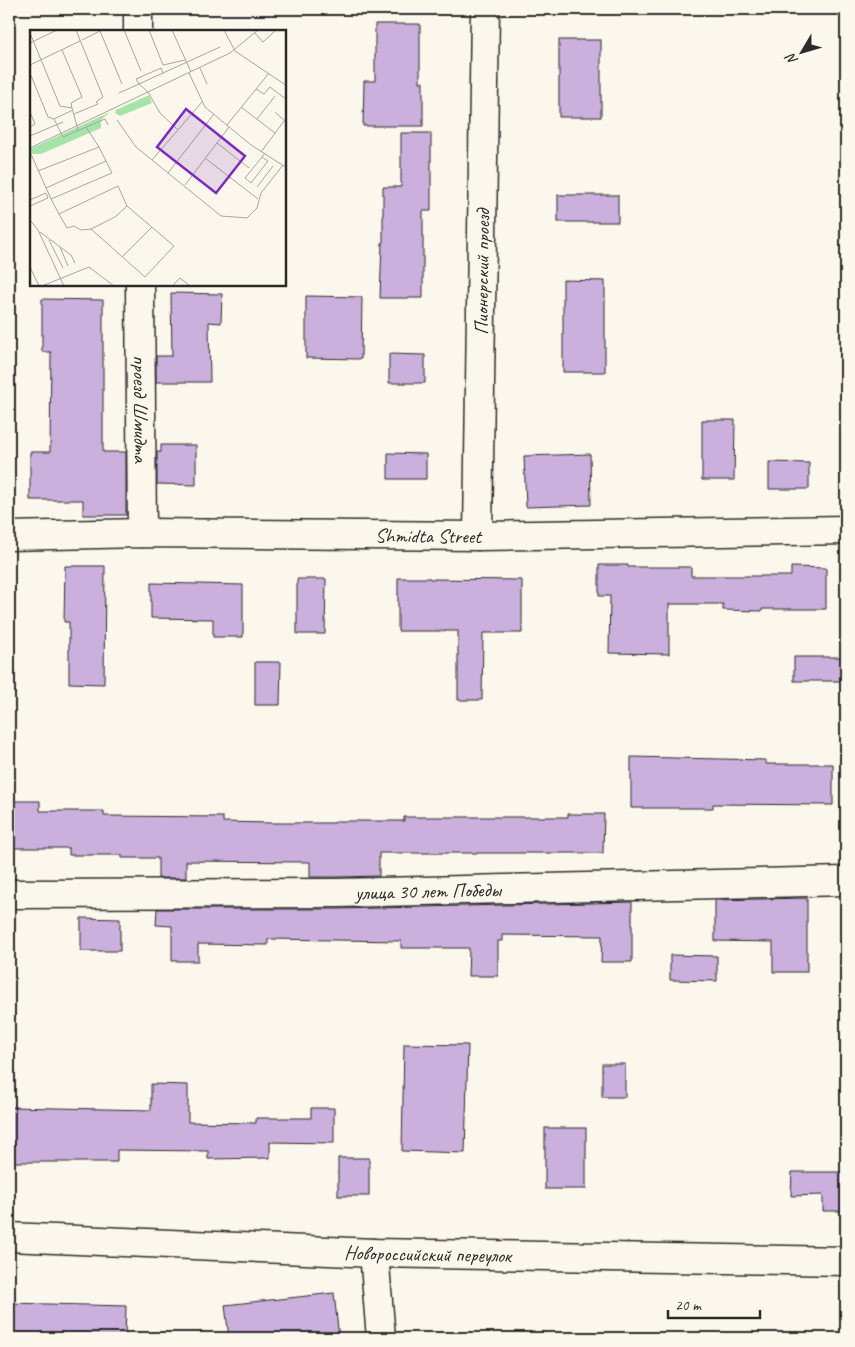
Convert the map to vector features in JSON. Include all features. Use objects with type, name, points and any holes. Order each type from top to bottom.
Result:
[{"type":"street","points":[[138,9],[138,30]]},
{"type":"street","name":"Пионерский проезд","points":[[478,536],[485,9]]},
{"type":"street","name":"проезд Шмидта","points":[[140,286],[142,533]]},
{"type":"street","name":"Shmidta Street","points":[[9,536],[142,533],[478,536],[846,530]]},
{"type":"street","name":"улица 30 лет Победы","points":[[9,894],[338,893],[846,881]]},
{"type":"street","name":"Новороссийский переулок","points":[[9,1237],[374,1253],[846,1261]]},
{"type":"street","points":[[374,1253],[380,1338]]},
{"type":"building","points":[[375,24],[420,24],[420,82],[423,82],[423,126],[363,126],[364,81],[375,81]]},
{"type":"building","points":[[559,40],[601,40],[601,117],[559,117]]},
{"type":"building","points":[[401,133],[431,133],[431,211],[423,211],[423,298],[380,298],[383,243],[383,187],[401,187]]},
{"type":"building","points":[[558,195],[618,195],[618,222],[558,222]]},
{"type":"building","points":[[563,280],[605,281],[605,372],[563,372]]},
{"type":"building","points":[[171,293],[222,294],[221,323],[209,322],[210,382],[156,382],[156,356],[172,356]]},
{"type":"building","points":[[306,296],[362,297],[361,359],[306,358]]},
{"type":"building","points":[[42,299],[103,300],[103,452],[126,452],[126,515],[83,515],[83,500],[30,500],[30,452],[50,452],[51,352],[42,352]]},
{"type":"building","points":[[389,354],[425,355],[425,383],[389,383]]},
{"type":"building","points":[[702,420],[735,420],[734,480],[702,480]]},
{"type":"building","points":[[161,445],[196,445],[196,485],[157,484],[157,452],[161,452]]},
{"type":"building","points":[[388,453],[426,454],[426,479],[388,479]]},
{"type":"building","points":[[590,454],[591,505],[526,507],[524,456]]},
{"type":"building","points":[[769,462],[809,463],[809,489],[769,489]]},
{"type":"building","points":[[599,565],[691,567],[691,576],[791,576],[791,567],[826,568],[826,609],[723,610],[723,604],[669,604],[669,654],[609,653],[610,596],[599,596]]},
{"type":"building","points":[[65,566],[105,566],[104,684],[69,683],[69,622],[64,622]]},
{"type":"building","points":[[398,578],[522,580],[522,633],[483,633],[482,700],[458,700],[458,631],[398,631]]},
{"type":"building","points":[[297,579],[326,579],[325,634],[297,634]]},
{"type":"building","points":[[151,583],[243,585],[243,637],[213,637],[213,619],[151,618]]},
{"type":"building","points":[[794,657],[846,657],[846,681],[794,681]]},
{"type":"building","points":[[255,662],[281,662],[280,705],[255,705]]},
{"type":"building","points":[[631,757],[766,760],[766,764],[833,764],[833,805],[713,804],[713,808],[631,808]]},
{"type":"building","points":[[14,801],[40,801],[40,811],[104,811],[104,816],[223,817],[223,822],[335,823],[335,821],[404,821],[404,817],[568,817],[568,814],[604,814],[603,853],[379,853],[379,876],[338,877],[310,877],[310,862],[186,861],[186,878],[158,878],[158,858],[122,858],[122,855],[69,855],[69,848],[14,848]]},
{"type":"building","points":[[807,898],[807,972],[773,972],[773,942],[715,941],[715,900]]},
{"type":"building","points":[[632,902],[632,962],[601,962],[602,936],[502,935],[502,941],[498,941],[498,976],[468,976],[469,948],[401,948],[401,941],[268,939],[268,945],[198,944],[198,961],[172,961],[172,926],[156,925],[157,909],[338,909]]},
{"type":"building","points":[[81,918],[120,919],[120,951],[81,951]]},
{"type":"building","points":[[670,955],[717,956],[717,981],[670,980]]},
{"type":"building","points":[[404,1044],[468,1045],[465,1153],[402,1151]]},
{"type":"building","points":[[602,1064],[625,1064],[625,1097],[602,1097]]},
{"type":"building","points":[[151,1084],[188,1085],[188,1122],[256,1123],[256,1118],[311,1118],[311,1108],[334,1108],[334,1143],[270,1142],[270,1158],[208,1159],[208,1151],[117,1150],[117,1162],[9,1162],[9,1107],[151,1110]]},
{"type":"building","points":[[545,1128],[586,1128],[586,1189],[545,1189]]},
{"type":"building","points":[[338,1158],[369,1158],[369,1196],[338,1196]]},
{"type":"building","points":[[792,1172],[846,1172],[846,1211],[823,1211],[823,1195],[791,1196]]},
{"type":"building","points":[[334,1293],[339,1338],[229,1338],[225,1305]]},
{"type":"building","points":[[9,1303],[126,1306],[125,1338],[9,1338]]}]
